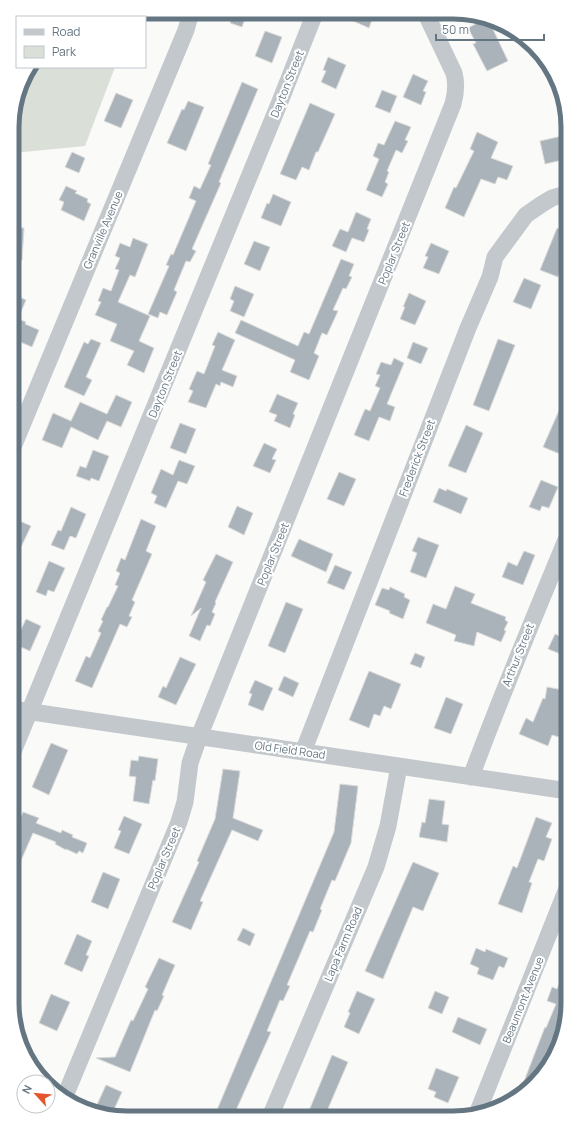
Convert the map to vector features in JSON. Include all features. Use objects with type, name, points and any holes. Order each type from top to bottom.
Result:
[{"type":"street","name":"Granville Avenue","points":[[19,433],[183,37],[189,19]]},
{"type":"street","name":"Dayton Street","points":[[20,711],[137,452],[313,19]]},
{"type":"street","name":"Poplar Street","points":[[67,1092],[179,822],[185,802],[190,763],[199,737],[453,104],[456,92],[456,80],[454,73],[428,19]]},
{"type":"street","name":"Frederick Street","points":[[302,752],[465,335],[490,276],[495,257],[526,215],[542,204],[561,195]]},
{"type":"street","name":"Arthur Street","points":[[472,777],[519,652],[561,552]]},
{"type":"street","name":"Old Field Road","points":[[20,711],[561,790]]},
{"type":"street","name":"Lapa Farm Road","points":[[273,1111],[376,866],[388,826],[399,766]]},
{"type":"street","name":"Beaumont Avenue","points":[[480,1107],[561,904]]},
{"type":"green space","points":[[36,68],[115,68],[85,146],[19,152],[20,113],[27,86]]},
{"type":"building","points":[[232,19],[245,19],[242,27],[230,23]]},
{"type":"building","points":[[349,19],[372,19],[369,28]]},
{"type":"building","points":[[479,22],[492,27],[508,61],[487,71],[473,44],[476,43],[468,28]]},
{"type":"building","points":[[265,31],[282,37],[272,63],[255,56]]},
{"type":"building","points":[[328,57],[346,65],[336,89],[321,82],[326,71],[323,70]]},
{"type":"building","points":[[413,74],[428,81],[423,91],[426,92],[421,105],[403,97]]},
{"type":"building","points":[[242,82],[258,89],[219,182],[221,183],[192,249],[196,251],[190,262],[186,261],[174,290],[177,292],[167,315],[160,312],[158,318],[148,314],[169,266],[166,265],[171,254],[173,255],[196,201],[189,198],[194,186],[200,189],[211,165],[208,164]]},
{"type":"building","points":[[382,90],[397,96],[390,113],[375,107]]},
{"type":"building","points":[[116,93],[133,100],[121,128],[104,121]]},
{"type":"building","points":[[188,101],[204,107],[186,151],[167,143],[182,109],[184,110]]},
{"type":"building","points":[[310,103],[335,114],[318,152],[316,152],[309,170],[302,167],[296,180],[280,174]]},
{"type":"building","points":[[395,121],[411,127],[405,140],[408,141],[402,153],[396,150],[387,171],[389,172],[385,182],[388,184],[382,197],[366,190],[379,159],[373,156],[378,143],[384,145]]},
{"type":"building","points":[[477,132],[498,142],[491,158],[513,166],[507,180],[498,177],[495,184],[481,179],[464,217],[445,208],[454,187],[456,188],[474,151],[470,149]]},
{"type":"building","points":[[561,136],[561,160],[545,164],[540,141]]},
{"type":"building","points":[[72,152],[85,158],[79,173],[65,167]]},
{"type":"building","points":[[66,186],[77,191],[75,193],[88,199],[87,202],[91,204],[84,221],[61,210],[64,202],[59,200]]},
{"type":"building","points":[[273,194],[291,202],[281,226],[261,218],[267,203],[269,204]]},
{"type":"building","points":[[356,212],[371,219],[367,229],[369,230],[364,242],[352,238],[346,252],[332,246],[340,229],[348,232]]},
{"type":"building","points":[[19,228],[24,228],[22,260],[19,260]]},
{"type":"building","points":[[557,228],[561,230],[561,270],[558,277],[540,270]]},
{"type":"building","points":[[133,238],[148,244],[135,277],[130,275],[118,302],[150,316],[139,341],[154,348],[144,373],[127,365],[134,351],[110,341],[117,324],[95,315],[101,302],[98,301],[103,288],[111,291],[119,270],[115,269],[120,258],[115,256],[120,243],[130,247]]},
{"type":"building","points":[[254,241],[270,247],[260,271],[244,264]]},
{"type":"building","points":[[431,243],[449,251],[439,274],[423,268],[428,257],[425,256]]},
{"type":"building","points":[[341,259],[354,264],[349,276],[352,277],[346,289],[343,288],[333,310],[338,311],[327,335],[322,333],[314,353],[319,356],[309,380],[290,372],[295,360],[235,333],[241,320],[298,346],[304,332],[309,334]]},
{"type":"building","points":[[524,278],[541,285],[531,309],[513,302]]},
{"type":"building","points":[[235,286],[254,294],[244,317],[230,311],[234,301],[230,299]]},
{"type":"building","points":[[409,293],[426,301],[415,325],[400,319]]},
{"type":"building","points":[[19,297],[26,300],[19,317]]},
{"type":"building","points":[[19,319],[26,322],[25,324],[39,330],[32,347],[19,341]]},
{"type":"building","points":[[218,332],[235,340],[222,370],[237,376],[233,387],[221,382],[220,386],[216,384],[206,408],[188,402],[193,391],[189,389],[197,371],[204,374],[215,346],[212,345]]},
{"type":"building","points":[[91,339],[101,343],[86,377],[92,380],[84,396],[64,387],[84,342],[88,344]]},
{"type":"building","points":[[498,339],[515,345],[489,411],[473,405]]},
{"type":"building","points":[[413,342],[428,348],[421,364],[407,358]]},
{"type":"building","points":[[394,358],[404,363],[387,404],[395,407],[390,421],[379,417],[369,441],[354,435],[365,409],[370,411],[380,388],[375,386],[380,375],[376,374],[381,362],[391,365]]},
{"type":"building","points":[[277,394],[298,403],[293,414],[295,415],[290,428],[274,421],[277,415],[269,412]]},
{"type":"building","points":[[116,395],[132,402],[121,427],[107,421],[98,440],[71,427],[62,448],[42,440],[53,413],[71,421],[80,402],[107,414]]},
{"type":"building","points":[[561,406],[560,454],[543,447]]},
{"type":"building","points":[[180,423],[196,429],[186,454],[170,448]]},
{"type":"building","points":[[466,425],[483,433],[466,473],[448,466]]},
{"type":"building","points":[[264,443],[277,449],[272,459],[276,460],[270,473],[253,466]]},
{"type":"building","points":[[93,450],[109,456],[99,481],[91,478],[90,481],[76,476],[80,466],[86,468]]},
{"type":"building","points":[[179,460],[195,466],[187,484],[178,481],[166,508],[154,503],[157,496],[151,493],[161,469],[173,475]]},
{"type":"building","points":[[339,472],[356,479],[344,506],[327,499]]},
{"type":"building","points":[[541,480],[558,487],[549,508],[542,506],[540,511],[529,507]]},
{"type":"building","points":[[439,488],[446,491],[447,489],[468,498],[461,514],[433,502]]},
{"type":"building","points":[[237,506],[253,513],[244,535],[228,527]]},
{"type":"building","points":[[71,507],[86,514],[76,538],[70,536],[64,550],[51,545],[58,530],[61,531]]},
{"type":"building","points":[[141,519],[156,526],[146,551],[152,554],[132,600],[135,602],[129,616],[132,617],[127,627],[120,624],[92,688],[75,681],[86,656],[90,658],[101,633],[98,631],[103,621],[101,620],[118,586],[115,585],[120,573],[116,571],[121,558],[125,560]]},
{"type":"building","points":[[19,521],[31,526],[19,551]]},
{"type":"building","points":[[418,537],[439,545],[426,578],[410,572],[417,553],[412,551]]},
{"type":"building","points":[[299,539],[333,554],[326,572],[291,556]]},
{"type":"building","points":[[524,551],[535,555],[523,585],[502,577],[508,562],[517,566]]},
{"type":"building","points":[[216,554],[233,562],[215,602],[216,603],[212,612],[215,614],[210,626],[207,625],[200,641],[189,636],[201,608],[191,616],[206,582],[203,580]]},
{"type":"building","points":[[49,561],[65,568],[54,592],[48,590],[46,596],[36,592]]},
{"type":"building","points":[[335,565],[352,572],[344,590],[327,583]]},
{"type":"building","points":[[455,586],[475,594],[471,603],[506,617],[505,620],[508,622],[501,642],[477,632],[474,646],[454,641],[456,635],[426,623],[433,604],[446,609]]},
{"type":"building","points":[[390,587],[405,594],[404,597],[410,600],[403,619],[389,613],[390,611],[375,605],[382,588],[389,590]]},
{"type":"building","points":[[286,602],[303,609],[285,653],[268,646]]},
{"type":"building","points":[[26,619],[41,626],[30,651],[19,646],[19,634]]},
{"type":"building","points":[[555,634],[561,637],[561,654],[548,649]]},
{"type":"building","points":[[415,653],[425,657],[421,668],[410,664]]},
{"type":"building","points":[[180,657],[196,664],[176,705],[158,697],[163,686],[166,688]]},
{"type":"building","points":[[369,671],[401,684],[391,709],[384,706],[380,716],[374,714],[369,728],[349,720]]},
{"type":"building","points":[[284,676],[299,683],[293,697],[278,690]]},
{"type":"building","points":[[255,680],[273,688],[263,711],[248,705],[252,694],[249,693]]},
{"type":"building","points":[[547,687],[561,690],[561,732],[559,737],[552,735],[548,746],[519,734],[526,718],[533,722],[543,698],[545,699]]},
{"type":"building","points":[[446,697],[463,704],[451,734],[434,728]]},
{"type":"building","points":[[51,743],[68,750],[49,795],[32,787]]},
{"type":"building","points":[[139,756],[158,759],[155,781],[153,780],[149,804],[133,801],[136,777],[129,776],[131,760],[138,761]]},
{"type":"building","points":[[223,769],[240,771],[233,818],[263,830],[258,841],[232,830],[200,901],[203,902],[191,930],[172,922],[199,862],[197,861],[215,819]]},
{"type":"building","points":[[340,784],[358,786],[351,843],[335,881],[332,880],[320,909],[322,910],[313,932],[310,931],[287,985],[290,986],[283,1001],[280,1000],[267,1031],[271,1032],[236,1111],[217,1111],[334,832]]},
{"type":"building","points":[[429,799],[445,801],[442,824],[449,825],[447,842],[419,837],[422,822],[425,823]]},
{"type":"building","points":[[23,812],[39,818],[36,823],[61,833],[62,830],[73,835],[72,837],[87,843],[83,853],[79,851],[77,854],[66,850],[55,844],[56,842],[33,833],[19,865],[19,821]]},
{"type":"building","points":[[124,816],[142,824],[129,854],[114,848],[121,831],[118,830]]},
{"type":"building","points":[[536,817],[552,823],[546,837],[552,839],[544,861],[538,859],[529,882],[532,883],[522,913],[498,904],[513,866],[517,868]]},
{"type":"building","points":[[413,862],[439,873],[423,911],[413,907],[383,979],[365,971]]},
{"type":"building","points":[[103,872],[120,879],[108,909],[91,902]]},
{"type":"building","points":[[243,928],[255,934],[250,946],[237,940]]},
{"type":"building","points":[[77,934],[92,941],[86,955],[89,956],[82,972],[64,964]]},
{"type":"building","points":[[476,948],[485,952],[486,949],[508,958],[504,968],[499,966],[493,980],[477,974],[479,968],[470,964]]},
{"type":"building","points":[[159,958],[175,965],[162,995],[164,996],[157,1011],[155,1010],[130,1072],[96,1058],[115,1057],[131,1020],[133,1021],[148,989],[145,987]]},
{"type":"building","points":[[561,979],[561,1010],[553,1044],[539,1069],[522,1086],[545,1027],[546,1028],[556,1004],[547,1001],[552,987],[557,989]]},
{"type":"building","points":[[357,991],[375,999],[359,1034],[344,1027],[350,1013],[348,1012]]},
{"type":"building","points":[[435,991],[449,997],[442,1014],[428,1008]]},
{"type":"building","points":[[51,994],[70,1002],[57,1031],[39,1023]]},
{"type":"building","points":[[458,1017],[487,1029],[480,1045],[452,1032]]},
{"type":"building","points":[[332,1055],[348,1062],[327,1111],[309,1111]]},
{"type":"building","points":[[436,1068],[459,1077],[448,1103],[434,1097],[436,1092],[428,1089]]},
{"type":"building","points":[[106,1085],[122,1092],[114,1110],[96,1106]]}]
